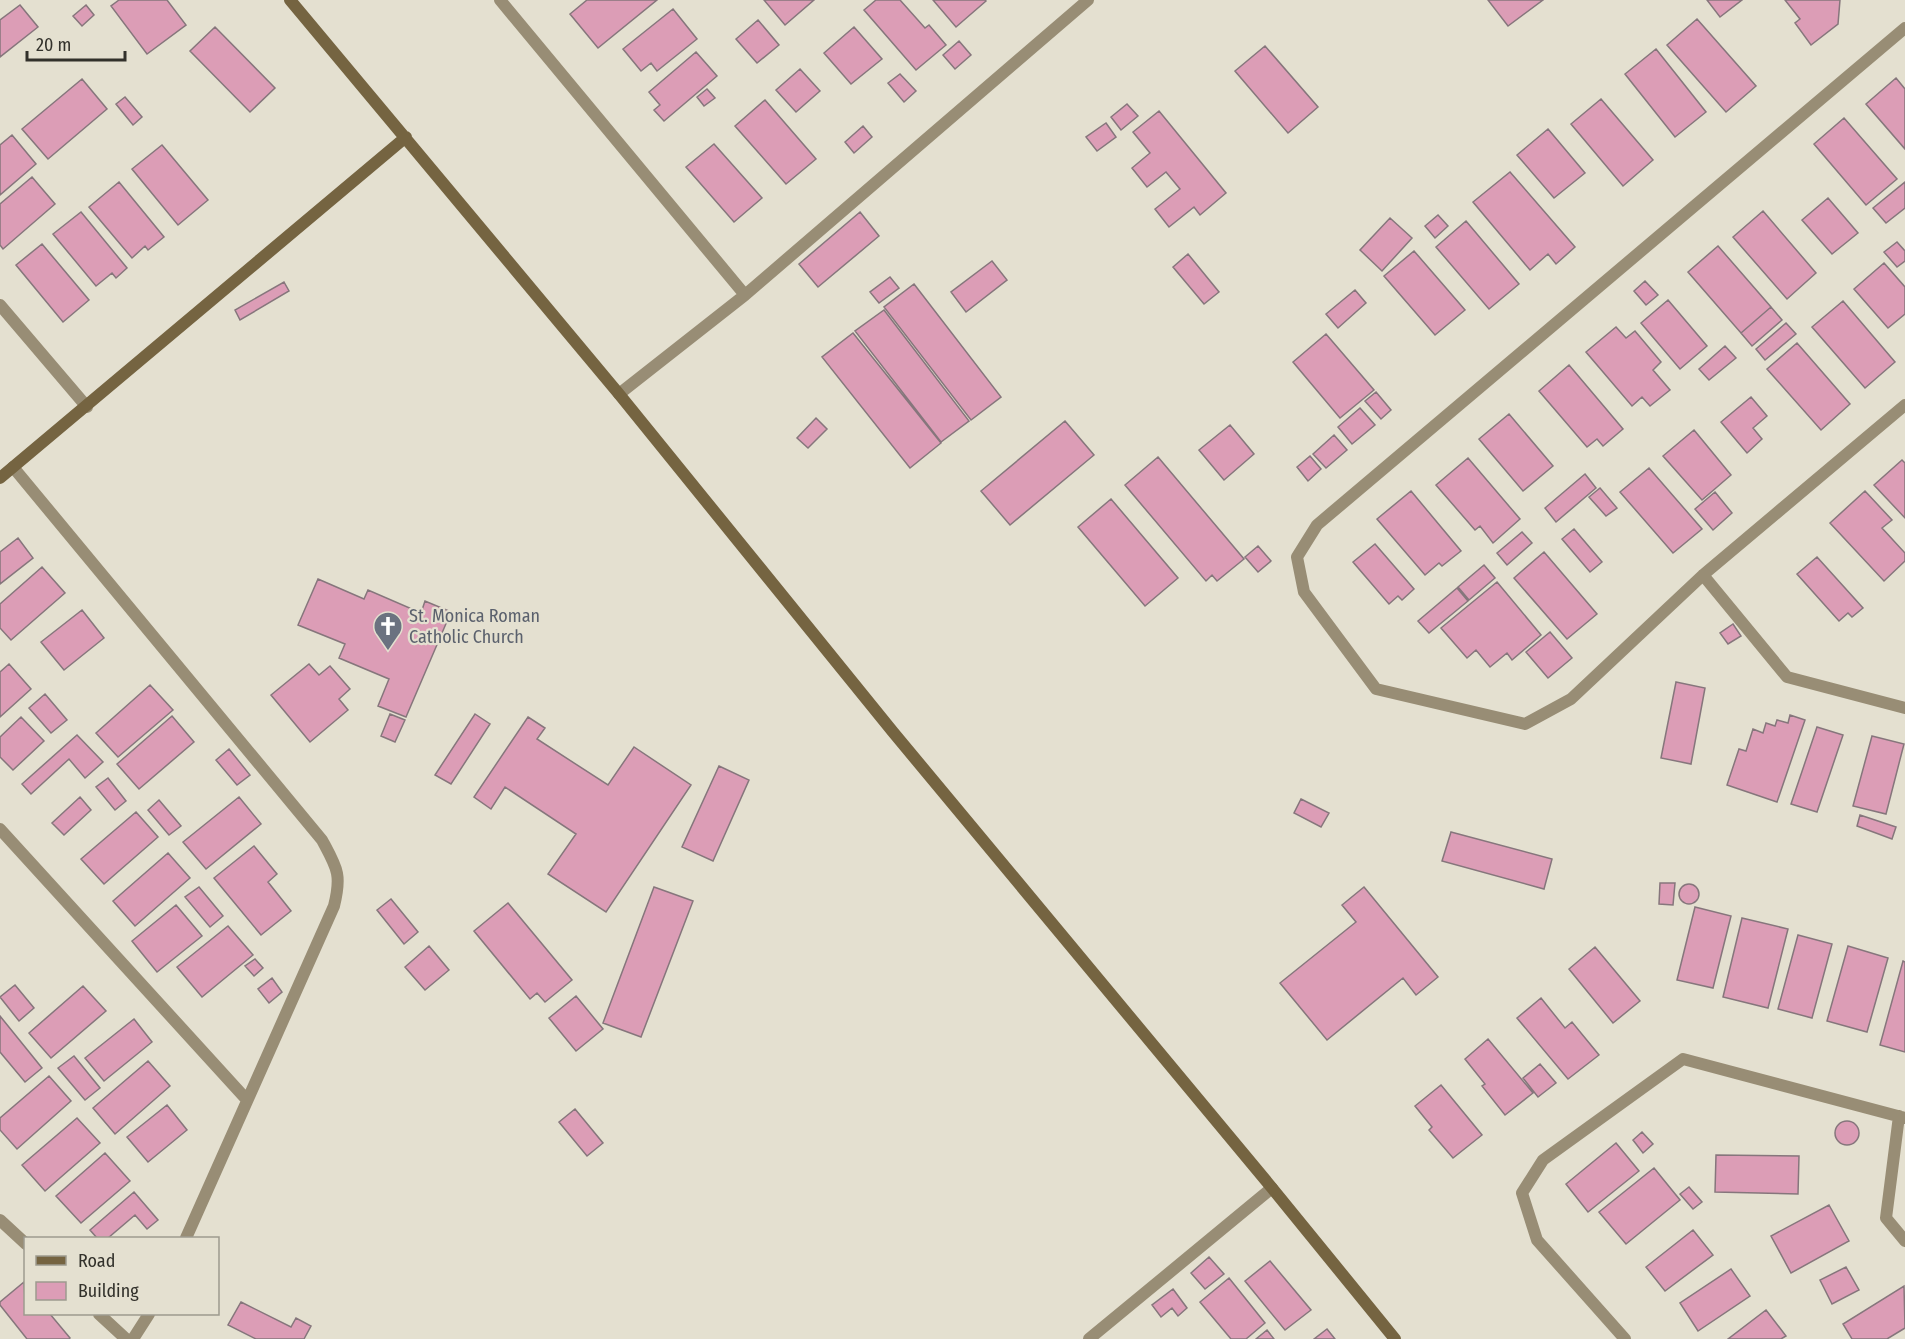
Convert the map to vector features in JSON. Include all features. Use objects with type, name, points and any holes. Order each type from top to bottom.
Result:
[{"type":"street","points":[[290,0],[619,394],[893,732],[1395,1339]]},
{"type":"street","points":[[500,0],[744,295]]},
{"type":"street","points":[[619,394],[744,295],[1088,0]]},
{"type":"street","points":[[1905,28],[1317,525],[1297,556],[1304,592],[1376,690],[1525,724],[1571,699],[1702,575],[1905,405]]},
{"type":"street","points":[[0,478],[406,137]]},
{"type":"street","points":[[0,305],[87,407]]},
{"type":"street","points":[[13,467],[322,840],[337,869],[339,886],[334,906],[187,1237]]},
{"type":"street","points":[[1702,575],[1787,677],[1905,708]]},
{"type":"street","points":[[0,829],[248,1100]]},
{"type":"street","points":[[1625,1339],[1537,1240],[1522,1193],[1543,1160],[1683,1059],[1902,1117],[1886,1218],[1905,1241]]},
{"type":"street","points":[[1089,1339],[1272,1188]]},
{"type":"street","points":[[0,1220],[24,1242]]},
{"type":"street","points":[[100,1315],[126,1339]]},
{"type":"street","points":[[133,1339],[148,1315]]},
{"type":"building","points":[[119,0],[167,0],[186,25],[147,54],[111,6]]},
{"type":"building","points":[[587,0],[657,0],[598,48],[570,14]]},
{"type":"building","points":[[764,0],[814,0],[785,25]]},
{"type":"building","points":[[876,0],[900,0],[925,28],[929,25],[946,45],[916,70],[864,10]]},
{"type":"building","points":[[933,0],[985,0],[986,1],[956,27]]},
{"type":"building","points":[[1488,0],[1543,0],[1508,26]]},
{"type":"building","points":[[1707,0],[1742,0],[1720,17]]},
{"type":"building","points":[[1785,0],[1840,0],[1838,24],[1811,45],[1795,23],[1800,19]]},
{"type":"building","points":[[20,5],[38,27],[0,57],[0,20]]},
{"type":"building","points":[[86,5],[94,15],[82,26],[73,16]]},
{"type":"building","points":[[673,9],[697,39],[657,71],[651,63],[641,71],[623,49]]},
{"type":"building","points":[[1697,19],[1756,86],[1726,112],[1667,45]]},
{"type":"building","points":[[758,20],[779,45],[757,63],[736,39]]},
{"type":"building","points":[[215,27],[275,88],[250,112],[190,51]]},
{"type":"building","points":[[854,27],[882,59],[851,84],[824,53]]},
{"type":"building","points":[[959,41],[971,55],[955,69],[943,55]]},
{"type":"building","points":[[1265,46],[1318,107],[1288,133],[1235,71]]},
{"type":"building","points":[[1656,49],[1706,112],[1675,137],[1625,74]]},
{"type":"building","points":[[696,52],[717,76],[664,121],[654,110],[660,105],[649,92]]},
{"type":"building","points":[[800,69],[820,91],[796,112],[776,90]]},
{"type":"building","points":[[900,74],[916,91],[904,102],[888,83]]},
{"type":"building","points":[[1896,78],[1905,89],[1905,149],[1866,104]]},
{"type":"building","points":[[82,79],[107,109],[48,159],[22,129]]},
{"type":"building","points":[[707,89],[715,98],[704,106],[697,97]]},
{"type":"building","points":[[125,97],[142,117],[133,125],[116,104]]},
{"type":"building","points":[[1601,99],[1653,160],[1623,186],[1571,124]]},
{"type":"building","points":[[765,100],[816,159],[786,184],[735,126]]},
{"type":"building","points":[[1127,104],[1138,116],[1121,130],[1111,117]]},
{"type":"building","points":[[1159,111],[1226,193],[1200,215],[1194,207],[1169,227],[1155,209],[1180,189],[1166,172],[1147,187],[1132,168],[1150,153],[1133,132]]},
{"type":"building","points":[[1844,118],[1897,179],[1866,205],[1814,144]]},
{"type":"building","points":[[1106,123],[1116,137],[1097,151],[1086,137]]},
{"type":"building","points":[[863,126],[872,137],[854,153],[845,142]]},
{"type":"building","points":[[1548,129],[1585,173],[1554,198],[1517,155]]},
{"type":"building","points":[[12,135],[36,164],[0,195],[0,145]]},
{"type":"building","points":[[714,144],[762,198],[734,222],[686,167]]},
{"type":"building","points":[[162,145],[208,200],[178,225],[132,169]]},
{"type":"building","points":[[1510,172],[1575,247],[1556,264],[1548,254],[1530,270],[1473,202]]},
{"type":"building","points":[[32,177],[55,204],[3,249],[0,245],[0,204]]},
{"type":"building","points":[[119,182],[164,237],[148,250],[145,246],[132,258],[89,207]]},
{"type":"building","points":[[1905,182],[1905,208],[1886,223],[1873,208]]},
{"type":"building","points":[[1828,198],[1858,233],[1832,254],[1802,220]]},
{"type":"building","points":[[1763,211],[1816,273],[1787,299],[1733,237]]},
{"type":"building","points":[[81,212],[127,268],[116,278],[112,273],[96,286],[53,234]]},
{"type":"building","points":[[860,212],[879,236],[818,287],[799,264]]},
{"type":"building","points":[[1438,215],[1448,226],[1435,238],[1425,226]]},
{"type":"building","points":[[1390,218],[1412,238],[1382,271],[1360,250]]},
{"type":"building","points":[[1466,221],[1519,284],[1489,309],[1436,247]]},
{"type":"building","points":[[1897,242],[1905,251],[1905,261],[1897,267],[1884,252]]},
{"type":"building","points":[[42,244],[89,300],[63,322],[16,265]]},
{"type":"building","points":[[1718,246],[1771,307],[1741,333],[1688,272]]},
{"type":"building","points":[[1414,251],[1465,310],[1435,335],[1384,276]]},
{"type":"building","points":[[1188,254],[1219,292],[1204,304],[1173,267]]},
{"type":"building","points":[[992,261],[1007,280],[966,312],[951,292]]},
{"type":"building","points":[[1884,263],[1905,287],[1905,314],[1888,328],[1854,289]]},
{"type":"building","points":[[890,277],[899,288],[879,303],[870,292]]},
{"type":"building","points":[[1645,281],[1658,295],[1646,305],[1634,291]]},
{"type":"building","points":[[284,282],[289,291],[240,320],[235,310]]},
{"type":"building","points":[[914,284],[1001,397],[971,420],[884,307]]},
{"type":"building","points":[[1355,290],[1366,303],[1338,328],[1326,314]]},
{"type":"building","points":[[1668,300],[1707,346],[1680,369],[1641,323]]},
{"type":"building","points":[[1843,301],[1895,362],[1865,388],[1812,327]]},
{"type":"building","points":[[1771,307],[1782,320],[1752,346],[1741,333]]},
{"type":"building","points":[[884,310],[969,421],[941,442],[855,331]]},
{"type":"building","points":[[1786,323],[1796,334],[1765,360],[1756,349]]},
{"type":"building","points":[[1616,327],[1626,338],[1635,331],[1661,362],[1653,370],[1670,390],[1650,406],[1642,397],[1632,406],[1586,352]]},
{"type":"building","points":[[853,333],[941,443],[910,468],[822,357]]},
{"type":"building","points":[[1326,334],[1374,390],[1340,418],[1293,362]]},
{"type":"building","points":[[1797,343],[1850,404],[1821,430],[1767,369]]},
{"type":"building","points":[[1725,346],[1736,358],[1709,380],[1699,369]]},
{"type":"building","points":[[1569,365],[1623,429],[1603,446],[1597,439],[1587,447],[1539,391]]},
{"type":"building","points":[[1376,392],[1391,410],[1381,419],[1365,401]]},
{"type":"building","points":[[1751,397],[1767,416],[1753,428],[1762,439],[1747,453],[1721,422]]},
{"type":"building","points":[[1360,408],[1375,425],[1352,444],[1338,427]]},
{"type":"building","points":[[1509,414],[1553,466],[1523,491],[1479,439]]},
{"type":"building","points":[[816,418],[827,429],[808,448],[797,438]]},
{"type":"building","points":[[1065,421],[1094,455],[1010,525],[981,491]]},
{"type":"building","points":[[1230,425],[1254,454],[1224,480],[1199,450]]},
{"type":"building","points":[[1694,430],[1731,475],[1702,500],[1663,456]]},
{"type":"building","points":[[1334,435],[1347,450],[1326,468],[1313,454]]},
{"type":"building","points":[[1310,456],[1321,469],[1308,481],[1297,467]]},
{"type":"building","points":[[1158,457],[1244,559],[1217,581],[1212,575],[1206,581],[1125,485]]},
{"type":"building","points":[[1468,458],[1520,519],[1493,543],[1480,526],[1475,530],[1436,485]]},
{"type":"building","points":[[1902,460],[1905,463],[1905,518],[1874,485]]},
{"type":"building","points":[[1649,468],[1702,529],[1673,553],[1620,492]]},
{"type":"building","points":[[1585,474],[1596,488],[1556,522],[1545,508]]},
{"type":"building","points":[[1600,488],[1617,508],[1606,516],[1589,497]]},
{"type":"building","points":[[1411,491],[1461,551],[1442,566],[1439,563],[1425,575],[1377,519]]},
{"type":"building","points":[[1865,491],[1892,520],[1882,528],[1905,553],[1905,561],[1884,581],[1830,523]]},
{"type":"building","points":[[1715,492],[1732,513],[1713,530],[1695,509]]},
{"type":"building","points":[[1111,499],[1178,578],[1145,606],[1078,527]]},
{"type":"building","points":[[1574,529],[1602,562],[1590,572],[1562,539]]},
{"type":"building","points":[[1522,532],[1532,543],[1507,565],[1497,553]]},
{"type":"building","points":[[18,538],[33,558],[0,584],[0,552]]},
{"type":"building","points":[[1375,544],[1414,589],[1402,600],[1398,596],[1389,604],[1353,562]]},
{"type":"building","points":[[1258,546],[1271,561],[1258,572],[1245,557]]},
{"type":"building","points":[[1544,552],[1597,614],[1567,639],[1514,578]]},
{"type":"building","points":[[1817,557],[1863,608],[1852,617],[1848,613],[1839,621],[1797,574]]},
{"type":"building","points":[[1484,565],[1495,578],[1469,600],[1458,587]]},
{"type":"building","points":[[42,567],[65,593],[11,640],[0,628],[0,604]]},
{"type":"building","name":"St. Monica Roman Catholic Church","points":[[318,579],[364,599],[368,590],[421,613],[425,601],[451,612],[406,717],[378,706],[389,679],[339,658],[345,644],[298,625]]},
{"type":"building","points":[[1497,582],[1541,635],[1512,660],[1507,653],[1490,667],[1476,650],[1467,658],[1441,628]]},
{"type":"building","points":[[1457,588],[1468,601],[1429,633],[1418,621]]},
{"type":"building","points":[[82,610],[104,638],[64,670],[41,642]]},
{"type":"building","points":[[1733,624],[1741,636],[1728,644],[1720,633]]},
{"type":"building","points":[[1550,632],[1572,658],[1548,678],[1526,652]]},
{"type":"building","points":[[9,664],[31,689],[0,717],[0,672]]},
{"type":"building","points":[[309,664],[319,675],[330,666],[350,689],[339,699],[348,710],[310,742],[271,695]]},
{"type":"building","points":[[1676,682],[1705,688],[1691,764],[1661,758]]},
{"type":"building","points":[[150,685],[173,710],[118,757],[96,733]]},
{"type":"building","points":[[45,694],[67,720],[51,733],[29,708]]},
{"type":"building","points":[[390,714],[405,720],[395,742],[381,736]]},
{"type":"building","points":[[475,714],[490,724],[451,784],[435,775]]},
{"type":"building","points":[[1790,715],[1805,720],[1777,802],[1727,785],[1739,749],[1746,751],[1753,729],[1763,733],[1766,723],[1775,726],[1777,720],[1788,723]]},
{"type":"building","points":[[172,716],[194,742],[139,789],[117,764]]},
{"type":"building","points":[[21,717],[44,741],[13,770],[0,757],[0,737]]},
{"type":"building","points":[[528,717],[545,728],[537,739],[608,785],[634,747],[691,785],[606,912],[548,874],[576,834],[505,787],[491,809],[474,797]]},
{"type":"building","points":[[1817,727],[1843,735],[1817,812],[1791,804]]},
{"type":"building","points":[[77,735],[103,762],[85,778],[69,759],[31,794],[22,784]]},
{"type":"building","points":[[1872,736],[1904,744],[1886,814],[1853,806]]},
{"type":"building","points":[[229,749],[250,775],[237,785],[216,760]]},
{"type":"building","points":[[719,766],[749,780],[713,861],[682,847]]},
{"type":"building","points":[[108,778],[126,801],[115,810],[96,787]]},
{"type":"building","points":[[80,797],[91,810],[64,835],[52,823]]},
{"type":"building","points":[[239,797],[261,824],[206,869],[183,842]]},
{"type":"building","points":[[1301,799],[1329,813],[1321,827],[1294,813]]},
{"type":"building","points":[[159,800],[181,826],[169,835],[148,810]]},
{"type":"building","points":[[136,812],[158,837],[104,884],[81,859]]},
{"type":"building","points":[[1860,815],[1896,827],[1892,839],[1857,826]]},
{"type":"building","points":[[1451,832],[1552,859],[1544,889],[1442,861]]},
{"type":"building","points":[[254,846],[277,874],[268,882],[291,911],[261,935],[214,878]]},
{"type":"building","points":[[168,853],[190,878],[135,926],[113,901]]},
{"type":"building","points":[[1660,883],[1675,883],[1673,905],[1659,904]]},
{"type":"building","points":[[1689,884],[1696,887],[1699,894],[1696,901],[1689,904],[1682,901],[1679,894],[1682,887]]},
{"type":"building","points":[[199,887],[223,916],[210,927],[185,897]]},
{"type":"building","points":[[654,887],[693,901],[641,1037],[603,1023]]},
{"type":"building","points":[[1364,887],[1438,977],[1416,995],[1403,978],[1327,1040],[1280,983],[1356,922],[1342,905]]},
{"type":"building","points":[[391,899],[418,932],[404,944],[377,910]]},
{"type":"building","points":[[508,903],[572,980],[545,1002],[537,993],[530,999],[474,931]]},
{"type":"building","points":[[176,905],[202,936],[157,972],[132,941]]},
{"type":"building","points":[[1695,907],[1731,916],[1713,988],[1677,980]]},
{"type":"building","points":[[1742,918],[1788,929],[1768,1008],[1723,997]]},
{"type":"building","points":[[228,926],[253,955],[202,997],[177,967]]},
{"type":"building","points":[[1798,935],[1832,944],[1812,1018],[1778,1009]]},
{"type":"building","points":[[429,946],[449,970],[425,990],[405,967]]},
{"type":"building","points":[[1848,946],[1888,958],[1867,1032],[1827,1021]]},
{"type":"building","points":[[1595,947],[1640,1001],[1613,1023],[1569,969]]},
{"type":"building","points":[[255,959],[263,968],[254,976],[245,966]]},
{"type":"building","points":[[1903,961],[1905,962],[1905,1052],[1880,1045]]},
{"type":"building","points":[[272,978],[282,992],[269,1003],[258,989]]},
{"type":"building","points":[[15,985],[34,1008],[19,1021],[0,997]]},
{"type":"building","points":[[83,986],[106,1011],[51,1058],[29,1033]]},
{"type":"building","points":[[576,996],[603,1029],[576,1051],[549,1018]]},
{"type":"building","points":[[1541,998],[1565,1028],[1572,1022],[1599,1055],[1568,1079],[1517,1018]]},
{"type":"building","points":[[0,1016],[42,1068],[25,1082],[0,1052]]},
{"type":"building","points":[[134,1019],[152,1042],[104,1081],[85,1058]]},
{"type":"building","points":[[1488,1039],[1533,1093],[1505,1115],[1482,1086],[1485,1084],[1465,1059]]},
{"type":"building","points":[[74,1056],[100,1088],[85,1100],[58,1068]]},
{"type":"building","points":[[148,1061],[170,1086],[115,1134],[93,1108]]},
{"type":"building","points":[[1540,1064],[1556,1083],[1538,1097],[1523,1078]]},
{"type":"building","points":[[49,1076],[71,1101],[17,1149],[0,1130],[0,1118]]},
{"type":"building","points":[[1441,1085],[1482,1135],[1453,1158],[1429,1130],[1432,1127],[1415,1106]]},
{"type":"building","points":[[167,1105],[187,1130],[148,1162],[127,1137]]},
{"type":"building","points":[[575,1109],[603,1143],[587,1156],[559,1122]]},
{"type":"building","points":[[77,1118],[100,1143],[45,1191],[22,1165]]},
{"type":"building","points":[[1847,1121],[1856,1124],[1859,1133],[1856,1142],[1847,1145],[1838,1142],[1835,1133],[1838,1124]]},
{"type":"building","points":[[1642,1132],[1653,1144],[1643,1153],[1633,1140]]},
{"type":"building","points":[[1616,1143],[1639,1171],[1588,1212],[1566,1184]]},
{"type":"building","points":[[105,1153],[130,1181],[81,1223],[56,1196]]},
{"type":"building","points":[[1716,1155],[1799,1156],[1798,1194],[1715,1192]]},
{"type":"building","points":[[1654,1168],[1680,1200],[1626,1244],[1599,1212]]},
{"type":"building","points":[[1689,1187],[1702,1202],[1693,1209],[1680,1194]]},
{"type":"building","points":[[134,1192],[158,1220],[147,1229],[135,1215],[109,1237],[96,1237],[90,1230]]},
{"type":"building","points":[[1829,1205],[1849,1241],[1791,1273],[1771,1236]]},
{"type":"building","points":[[1693,1230],[1713,1255],[1665,1291],[1646,1267]]},
{"type":"building","points":[[1209,1257],[1224,1274],[1205,1289],[1191,1273]]},
{"type":"building","points":[[1270,1261],[1311,1310],[1285,1330],[1245,1281]]},
{"type":"building","points":[[1846,1267],[1859,1290],[1832,1304],[1820,1280]]},
{"type":"building","points":[[1731,1269],[1750,1296],[1698,1331],[1680,1303]]},
{"type":"building","points":[[1229,1278],[1265,1323],[1246,1339],[1231,1339],[1200,1302]]},
{"type":"building","points":[[24,1282],[24,1315],[51,1315],[70,1338],[27,1339],[0,1302]]},
{"type":"building","points":[[1904,1286],[1905,1328],[1887,1339],[1852,1339],[1843,1324]]},
{"type":"building","points":[[1173,1289],[1187,1308],[1178,1316],[1172,1308],[1161,1317],[1152,1305]]},
{"type":"building","points":[[241,1302],[291,1327],[296,1318],[311,1326],[304,1339],[256,1339],[228,1325]]},
{"type":"building","points":[[1766,1310],[1786,1336],[1781,1339],[1728,1339]]},
{"type":"building","points":[[1327,1329],[1335,1339],[1314,1339]]},
{"type":"building","points":[[1267,1330],[1274,1339],[1256,1339]]},
{"type":"place","name":"St. Monica Roman Catholic Church","points":[[388,652]]}]
